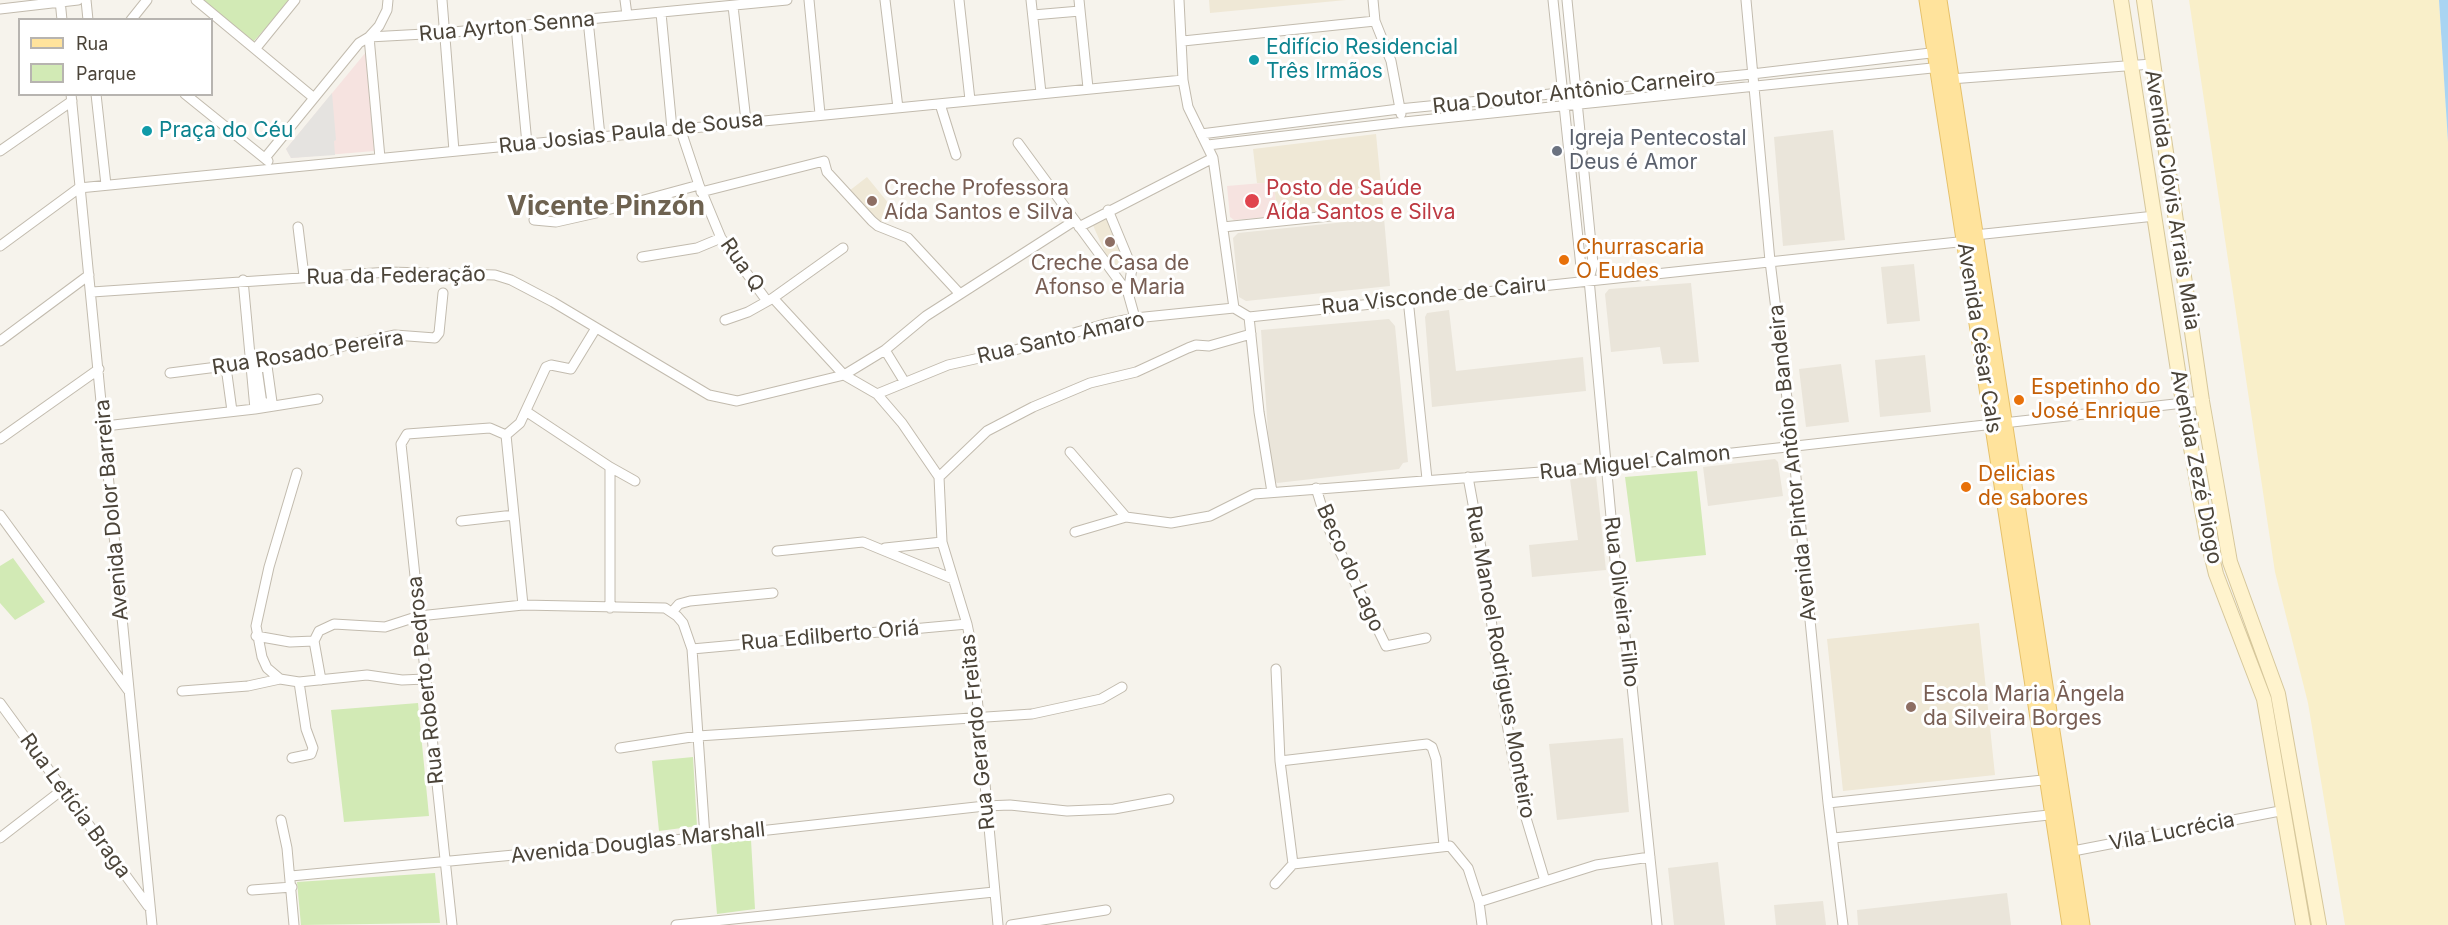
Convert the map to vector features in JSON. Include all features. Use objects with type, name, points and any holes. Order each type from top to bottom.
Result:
[{"type":"main road","name":"Avenida César Cals","points":[[1927,0],[1944,63]]},
{"type":"main road","name":"Avenida César Cals","points":[[1939,0],[1944,63],[1969,238],[2052,779],[2065,852],[2082,925]]},
{"type":"main road","name":"Avenida Zezé Diogo","points":[[2121,0],[2129,65],[2183,403],[2211,554],[2264,699],[2304,925]]},
{"type":"main road","name":"Avenida Clóvis Arrais Maia","points":[[2144,0],[2202,401],[2230,562],[2282,710],[2319,925]]},
{"type":"main road","name":"Avenida César Cals","points":[[2065,852],[2070,925]]},
{"type":"street","points":[[0,9],[78,0]]},
{"type":"street","points":[[86,0],[89,18]]},
{"type":"street","points":[[133,18],[147,0]]},
{"type":"street","points":[[196,0],[314,98]]},
{"type":"street","points":[[256,48],[295,0]]},
{"type":"street","points":[[265,158],[359,43],[369,38],[384,18],[388,0]]},
{"type":"street","points":[[442,0],[454,151]]},
{"type":"street","points":[[626,0],[627,15]]},
{"type":"street","name":"Rua Ayrton Senna","points":[[369,38],[588,20],[788,0]]},
{"type":"street","points":[[809,0],[820,114]]},
{"type":"street","points":[[885,0],[898,108]]},
{"type":"street","points":[[959,0],[970,99]]},
{"type":"street","points":[[1031,0],[1041,93]]},
{"type":"street","points":[[1079,0],[1088,88]]},
{"type":"street","points":[[1179,0],[1183,41],[1183,80],[1188,106],[1213,158],[1234,308],[1249,316],[1259,412],[1272,492]]},
{"type":"street","points":[[1373,0],[1375,21],[1391,62],[1399,109],[1404,122]]},
{"type":"street","name":"Rua Oliveira Filho","points":[[1553,0],[1581,267],[1588,279]]},
{"type":"street","name":"Rua Oliveira Filho","points":[[1567,0],[1593,264],[1588,279],[1606,467],[1658,925]]},
{"type":"street","name":"Avenida Pintor Antônio Bandeira","points":[[1746,0],[1770,261],[1793,447],[1828,803],[1843,925]]},
{"type":"street","points":[[60,1],[62,18]]},
{"type":"street","points":[[733,6],[746,121]]},
{"type":"street","points":[[1033,15],[1080,11]]},
{"type":"street","name":"Rua Q","points":[[661,13],[676,129],[721,238],[770,300],[844,375],[877,394],[902,423],[939,477]]},
{"type":"street","points":[[588,20],[600,136]]},
{"type":"street","points":[[1183,41],[1375,21]]},
{"type":"street","points":[[516,26],[527,144]]},
{"type":"street","points":[[369,38],[380,158]]},
{"type":"street","name":"Rua Doutor Antônio Carneiro","points":[[1208,145],[1428,119],[1753,85],[1833,79],[1944,63]]},
{"type":"street","name":"Rua Doutor Antônio Carneiro","points":[[1201,134],[1399,109],[1831,65],[2152,64]]},
{"type":"street","points":[[1831,65],[1833,79]]},
{"type":"street","name":"Rua Josias Paula de Sousa","points":[[79,188],[746,121],[940,104],[970,99],[1183,80]]},
{"type":"street","points":[[96,96],[106,185]]},
{"type":"street","points":[[188,96],[277,168]]},
{"type":"street","points":[[0,151],[71,98]]},
{"type":"street","name":"Avenida Dolor Barreira","points":[[71,98],[92,292],[152,925]]},
{"type":"street","points":[[1475,102],[1476,114]]},
{"type":"street","points":[[940,104],[956,155]]},
{"type":"street","points":[[1427,106],[1428,119]]},
{"type":"street","points":[[1568,143],[1581,142]]},
{"type":"street","points":[[1018,143],[1128,293],[1135,318]]},
{"type":"street","points":[[844,375],[885,350],[926,316],[1076,224],[1213,158]]},
{"type":"street","points":[[534,220],[556,222],[824,161],[827,165],[827,172],[872,221],[886,230],[908,238],[960,294]]},
{"type":"street","points":[[1573,187],[1585,186]]},
{"type":"street","points":[[0,246],[79,188]]},
{"type":"street","points":[[1108,210],[1132,268],[1128,293]]},
{"type":"street","points":[[1223,227],[1368,212]]},
{"type":"street","name":"Rua Visconde de Cairu","points":[[1249,316],[1770,261],[2154,216]]},
{"type":"street","points":[[298,227],[304,276]]},
{"type":"street","points":[[642,257],[697,248],[721,238]]},
{"type":"street","points":[[725,320],[748,312],[770,300],[843,248]]},
{"type":"street","name":"Rua da Federação","points":[[92,292],[304,276],[412,272],[495,275],[511,280],[543,296],[708,395],[725,400],[755,398],[844,375]]},
{"type":"street","points":[[0,341],[89,275]]},
{"type":"street","points":[[243,280],[254,367],[255,409]]},
{"type":"street","name":"Rua Rosado Pereira","points":[[170,373],[226,367],[254,367],[320,354],[355,343],[395,335],[435,338],[439,333],[443,293]]},
{"type":"street","points":[[1408,299],[1427,479]]},
{"type":"street","name":"Rua Santo Amaro","points":[[877,394],[904,381],[948,365],[1015,350],[1074,332],[1135,318],[1234,308]]},
{"type":"street","points":[[523,605],[506,435],[514,430],[527,412],[546,367],[551,364],[571,369],[596,328]]},
{"type":"street","points":[[939,477],[987,431],[1034,407],[1090,383],[1136,372],[1196,345],[1209,346],[1251,334]]},
{"type":"street","points":[[885,350],[904,381]]},
{"type":"street","points":[[273,362],[277,406]]},
{"type":"street","points":[[226,367],[232,411]]},
{"type":"street","points":[[0,439],[99,369]]},
{"type":"street","points":[[105,426],[255,409],[318,399]]},
{"type":"street","name":"Rua Miguel Calmon","points":[[1075,532],[1126,517],[1177,522],[1210,516],[1254,494],[1606,467],[2202,401]]},
{"type":"street","points":[[527,412],[635,481]]},
{"type":"street","name":"Rua Roberto Pedrosa","points":[[452,925],[402,449],[404,436],[490,428],[506,435]]},
{"type":"street","points":[[1070,452],[1126,517]]},
{"type":"street","points":[[610,467],[610,608]]},
{"type":"street","points":[[280,679],[267,668],[256,631],[269,567],[297,473]]},
{"type":"street","name":"Rua Gerardo Freitas","points":[[939,477],[942,542],[967,624],[973,653],[977,720],[998,925]]},
{"type":"street","name":"Rua Manoel Rodrigues Monteiro","points":[[1468,477],[1484,564],[1497,665],[1512,753],[1523,808],[1545,881]]},
{"type":"street","name":"Beco do Lago","points":[[1316,488],[1328,527],[1386,646],[1426,638]]},
{"type":"street","points":[[0,514],[129,692]]},
{"type":"street","points":[[461,521],[514,515]]},
{"type":"street","points":[[777,551],[855,541],[883,548],[953,579]]},
{"type":"street","points":[[883,548],[942,542]]},
{"type":"street","points":[[672,612],[679,604],[690,601],[773,593]]},
{"type":"street","points":[[321,680],[314,641],[320,631],[334,624],[385,627],[419,616],[523,605],[664,608],[672,612],[683,623],[692,649],[705,837]]},
{"type":"street","name":"Rua Edilberto Oriá","points":[[692,649],[967,624]]},
{"type":"street","points":[[256,631],[290,642],[314,641]]},
{"type":"street","points":[[1276,669],[1280,761],[1293,864]]},
{"type":"street","points":[[182,691],[249,686],[280,679],[299,682],[367,675],[402,680],[425,679]]},
{"type":"street","points":[[292,758],[313,752],[299,682]]},
{"type":"street","points":[[620,748],[698,736],[977,720],[1032,714],[1101,699],[1122,687]]},
{"type":"street","name":"Rua Letícia Braga","points":[[0,703],[150,908]]},
{"type":"street","points":[[1280,761],[1420,744],[1432,747],[1436,759],[1444,846]]},
{"type":"street","points":[[1828,803],[2052,779]]},
{"type":"street","points":[[0,838],[63,790]]},
{"type":"street","name":"Avenida Douglas Marshall","points":[[291,876],[705,837],[985,806],[1010,805],[1067,811],[1114,809],[1169,799]]},
{"type":"street","name":"Vila Lucrécia","points":[[2065,852],[2285,810]]},
{"type":"street","points":[[1834,838],[2059,814]]},
{"type":"street","points":[[281,820],[291,876],[294,925]]},
{"type":"street","points":[[1275,884],[1293,864],[1450,846],[1465,861],[1479,902],[1482,925]]},
{"type":"street","points":[[1479,902],[1596,865],[1650,857]]},
{"type":"street","points":[[252,890],[292,887]]},
{"type":"street","points":[[676,925],[994,892]]},
{"type":"street","points":[[1011,925],[1106,910]]},
{"type":"shaded area","points":[[1209,0],[1346,0],[1210,13]]},
{"type":"shaded area","points":[[366,52],[374,151],[291,158],[286,149]]},
{"type":"shaded area","points":[[332,93],[335,155],[291,158],[286,149]]},
{"type":"shaded area","points":[[1833,130],[1845,240],[1783,246],[1774,137]]},
{"type":"shaded area","points":[[1376,134],[1383,205],[1277,216],[1274,183],[1257,183],[1253,149]]},
{"type":"shaded area","name":"Creche Professora Aída Santos e Silva","points":[[867,177],[894,210],[877,225],[849,191]]},
{"type":"shaded area","name":"Posto de Saúde Aída Santos e Silva","points":[[1274,182],[1277,216],[1234,220],[1230,217],[1227,186]]},
{"type":"shaded area","name":"Creche Casa de Afonso e Maria","points":[[1107,213],[1129,263],[1113,270],[1091,221]]},
{"type":"shaded area","points":[[1384,218],[1390,286],[1246,301],[1239,297],[1233,238],[1238,233]]},
{"type":"shaded area","points":[[1914,264],[1920,321],[1887,324],[1881,267]]},
{"type":"shaded area","points":[[1691,283],[1699,362],[1663,364],[1660,347],[1611,352],[1605,294],[1609,289]]},
{"type":"shaded area","points":[[1449,310],[1456,371],[1583,357],[1586,391],[1432,407],[1425,317],[1427,313]]},
{"type":"shaded area","points":[[1389,319],[1395,326],[1408,462],[1403,463],[1399,469],[1277,483],[1271,476],[1261,330]]},
{"type":"shaded area","points":[[1925,355],[1931,412],[1880,417],[1875,360]]},
{"type":"shaded area","points":[[1841,364],[1849,422],[1806,427],[1799,369]]},
{"type":"shaded area","points":[[1775,459],[1778,462],[1783,496],[1708,506],[1703,467]]},
{"type":"shaded area","points":[[1596,476],[1606,570],[1532,577],[1529,545],[1578,540],[1570,479]]},
{"type":"shaded area","name":"Escola Maria Ângela da Silveira Borges","points":[[1979,623],[1995,775],[1843,791],[1827,639]]},
{"type":"shaded area","points":[[1623,738],[1629,812],[1557,820],[1549,744]]},
{"type":"shaded area","points":[[1718,862],[1725,925],[1674,925],[1668,868]]},
{"type":"shaded area","points":[[2007,893],[2011,925],[1858,925],[1857,910]]},
{"type":"shaded area","points":[[1823,901],[1826,925],[1776,925],[1774,905]]},
{"type":"green space","points":[[202,0],[291,0],[253,42]]},
{"type":"green space","points":[[1697,471],[1706,555],[1636,562],[1625,477]]},
{"type":"green space","points":[[13,558],[45,602],[15,620],[0,603],[0,566]]},
{"type":"green space","points":[[418,703],[429,816],[344,822],[331,710]]},
{"type":"green space","points":[[693,757],[697,826],[659,831],[652,761]]},
{"type":"green space","points":[[751,840],[755,909],[717,914],[711,844]]},
{"type":"green space","points":[[435,873],[440,923],[301,925],[297,882]]},
{"type":"sand","points":[[2189,0],[2439,0],[2448,142],[2448,925],[2345,925],[2308,703],[2275,572]]},
{"type":"water","points":[[2439,0],[2448,0],[2448,142]]},
{"type":"place","name":"Edifício Residencial Três Irmãos","points":[[1254,60]]},
{"type":"place","name":"Praça do Céu","points":[[147,131]]},
{"type":"place","name":"Igreja Pentecostal Deus é Amor","points":[[1557,151]]},
{"type":"place","name":"Creche Professora Aída Santos e Silva","points":[[872,201]]},
{"type":"place","name":"Posto de Saúde Aída Santos e Silva","points":[[1252,201]]},
{"type":"place","name":"Creche Casa de Afonso e Maria","points":[[1110,242]]},
{"type":"place","name":"Churrascaria O Eudes","points":[[1564,260]]},
{"type":"place","name":"Espetinho do José Enrique","points":[[2019,400]]},
{"type":"place","name":"Delicias de sabores","points":[[1966,487]]},
{"type":"place","name":"Escola Maria Ângela da Silveira Borges","points":[[1911,707]]},
{"type":"district","name":"Vicente Pinzón","points":[[606,207]]}]
